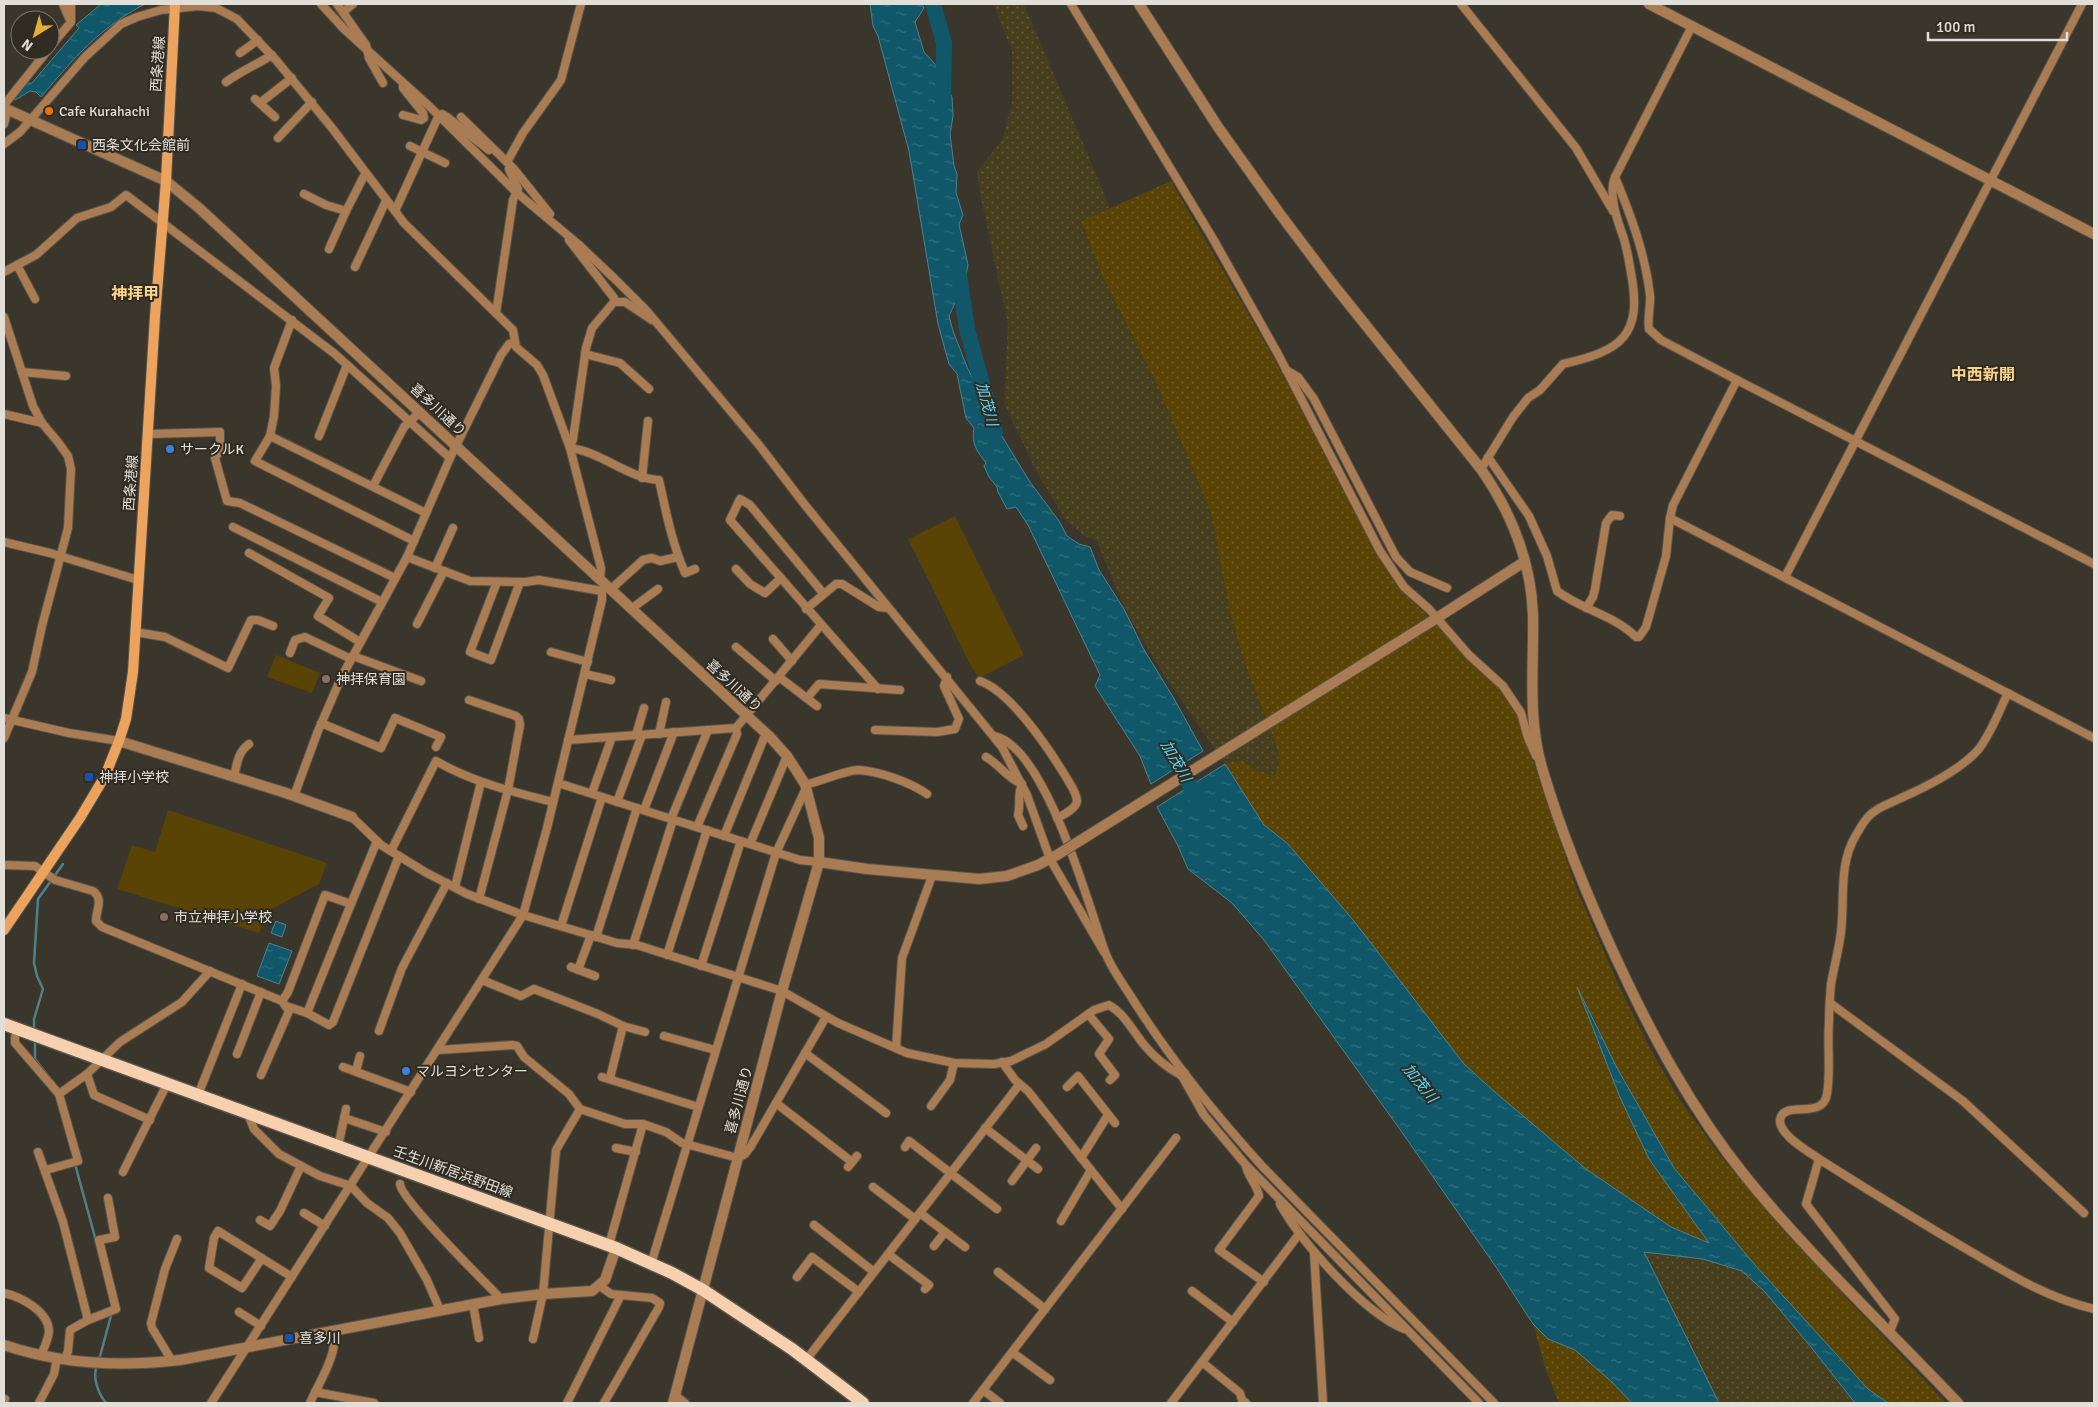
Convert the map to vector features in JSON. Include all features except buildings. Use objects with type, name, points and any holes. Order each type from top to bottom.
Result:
[{"type":"main road","name":"西条港線","points":[[6,922],[43,872],[96,793],[119,741],[130,697],[166,181],[175,6]]},
{"type":"main road","name":"壬生川新居浜野田線","points":[[4,1024],[613,1246],[703,1290],[806,1360],[863,1403]]},
{"type":"street","points":[[63,4],[71,22]]},
{"type":"street","points":[[60,36],[71,22],[71,4]]},
{"type":"street","points":[[321,4],[368,52],[439,115],[516,192],[560,228],[616,280],[658,323],[994,736],[1022,784],[1054,857],[1104,952],[1145,1019],[1183,1074],[1262,1166],[1494,1403]]},
{"type":"street","points":[[337,4],[366,45],[369,58],[383,83]]},
{"type":"street","points":[[343,12],[353,4]]},
{"type":"street","points":[[507,162],[523,133],[561,80],[581,4]]},
{"type":"street","points":[[1071,4],[1212,237],[1286,370],[1380,551],[1404,587],[1436,618],[1469,655],[1503,686],[1521,713],[1528,738],[1541,765],[1579,875],[1659,1048],[1687,1094],[1746,1177],[1835,1275],[1958,1403]]},
{"type":"street","points":[[1138,4],[1218,126],[1275,207],[1332,282],[1481,469],[1498,494],[1517,534],[1532,597],[1532,714],[1541,765]]},
{"type":"street","points":[[1461,4],[1576,148],[1614,213],[1624,239],[1635,296],[1635,310],[1626,336],[1616,346],[1603,353],[1564,364],[1558,368],[1540,390],[1528,398],[1513,417],[1481,469]]},
{"type":"street","points":[[1649,4],[2094,234]]},
{"type":"street","points":[[1785,578],[2082,4]]},
{"type":"street","points":[[4,144],[31,121],[84,57],[121,24],[137,17],[175,6],[216,8],[237,19],[272,55],[312,102],[395,212],[441,262],[513,330],[514,343],[537,365],[543,375],[570,448],[605,586],[554,802],[523,915],[211,1403]]},
{"type":"street","points":[[1614,213],[1612,183],[1692,26]]},
{"type":"street","points":[[240,53],[258,40]]},
{"type":"street","points":[[226,82],[241,71],[247,70],[272,55]]},
{"type":"street","points":[[4,124],[5,110],[41,60]]},
{"type":"street","points":[[276,117],[258,101],[292,78]]},
{"type":"street","points":[[403,82],[403,88],[423,113],[424,118],[421,120],[403,115]]},
{"type":"street","points":[[278,138],[312,102]]},
{"type":"street","name":"喜多川通り","points":[[5,110],[166,181],[199,208],[605,586],[766,733],[787,756],[806,787],[819,838],[819,862],[782,991],[674,1399]]},
{"type":"street","points":[[439,115],[447,116],[487,149],[507,162],[518,186],[513,200],[496,313]]},
{"type":"street","points":[[395,212],[439,115]]},
{"type":"street","points":[[461,117],[507,162],[612,293],[614,302]]},
{"type":"street","points":[[410,146],[444,163]]},
{"type":"street","points":[[329,249],[365,174]]},
{"type":"street","points":[[1615,177],[1637,232],[1645,262],[1650,305],[1649,329],[1661,340],[2094,564]]},
{"type":"street","points":[[304,194],[326,205],[346,211]]},
{"type":"street","points":[[4,272],[36,255],[77,218],[111,206],[126,195],[292,320],[347,365],[450,458]]},
{"type":"street","points":[[355,267],[386,201]]},
{"type":"street","points":[[17,265],[35,299]]},
{"type":"street","points":[[570,448],[592,328],[614,302],[625,302],[658,323]]},
{"type":"street","points":[[4,317],[22,372],[42,423],[58,442],[70,462],[69,518],[60,556],[32,672],[4,738]]},
{"type":"street","points":[[292,320],[274,368],[276,386],[274,416],[270,436],[255,462],[414,540]]},
{"type":"street","points":[[294,796],[321,722],[352,657],[407,557],[450,458],[501,356],[509,344],[514,343]]},
{"type":"street","points":[[586,354],[620,364],[648,389]]},
{"type":"street","points":[[319,436],[347,365]]},
{"type":"street","points":[[1286,370],[1298,377],[1314,399],[1396,558],[1410,572],[1447,588]]},
{"type":"street","points":[[22,372],[66,376]]},
{"type":"street","points":[[1488,457],[1529,516],[1547,556],[1557,591],[1586,608],[1617,621],[1636,637],[1642,634],[1648,622],[1666,556],[1673,505],[1737,380]]},
{"type":"street","points":[[373,486],[404,427],[420,412]]},
{"type":"street","points":[[4,414],[42,423]]},
{"type":"street","points":[[642,478],[648,421]]},
{"type":"street","points":[[148,434],[220,432],[220,450],[215,458],[227,501],[240,503],[395,578]]},
{"type":"street","points":[[270,436],[426,513]]},
{"type":"street","points":[[570,448],[583,450],[642,478],[660,480],[669,527],[678,557],[685,573],[695,569]]},
{"type":"street","points":[[823,593],[750,506],[740,499],[730,520],[878,689]]},
{"type":"street","points":[[1586,608],[1593,597],[1595,589],[1606,523],[1612,515],[1620,516]]},
{"type":"street","points":[[1670,518],[2094,738]]},
{"type":"street","points":[[232,527],[382,602]]},
{"type":"street","points":[[436,568],[453,528]]},
{"type":"street","points":[[4,542],[60,556],[138,580]]},
{"type":"street","points":[[250,553],[329,598],[318,616],[360,642]]},
{"type":"street","points":[[407,557],[470,582],[539,580],[605,586],[643,560],[652,558],[660,561],[678,557]]},
{"type":"street","points":[[558,783],[800,860],[932,876],[979,879],[1008,876],[1054,857],[1524,562]]},
{"type":"street","points":[[736,569],[750,584],[765,593],[780,578]]},
{"type":"street","points":[[417,624],[444,571]]},
{"type":"street","points":[[498,582],[470,652],[490,660],[520,582]]},
{"type":"street","points":[[806,609],[836,584],[842,584],[878,607],[888,608]]},
{"type":"street","points":[[631,609],[658,589]]},
{"type":"street","points":[[135,632],[165,636],[228,668],[251,620],[258,620],[273,626]]},
{"type":"street","points":[[568,740],[736,728],[821,625]]},
{"type":"street","points":[[290,653],[295,640],[305,638],[421,681]]},
{"type":"street","points":[[772,639],[792,661]]},
{"type":"street","points":[[736,647],[777,679],[817,706]]},
{"type":"street","points":[[551,652],[588,662]]},
{"type":"street","points":[[585,674],[611,680]]},
{"type":"street","points":[[875,730],[937,732],[955,729],[959,719],[944,686],[947,677]]},
{"type":"street","points":[[980,681],[989,684],[997,691],[1030,725],[1050,750],[1075,793],[1077,802],[1075,806],[1057,818]]},
{"type":"street","points":[[807,698],[819,684],[900,690]]},
{"type":"street","points":[[2008,693],[1977,751],[1946,774],[1870,814],[1855,836],[1844,868],[1841,931],[1830,1003],[1827,1096],[1821,1105],[1813,1109],[1790,1110],[1783,1114],[1780,1119],[1781,1127],[1786,1135],[1819,1159],[1894,1207],[2038,1290],[2064,1302],[2094,1309]]},
{"type":"street","points":[[469,700],[511,714],[519,719],[520,725],[508,790],[479,899]]},
{"type":"street","points":[[659,734],[666,702]]},
{"type":"street","points":[[617,802],[639,735],[644,708]]},
{"type":"street","points":[[321,722],[381,748],[391,717],[441,737],[436,748]]},
{"type":"street","points":[[4,718],[69,734],[119,741],[234,776],[352,816],[376,841],[391,851],[479,899],[523,915],[617,943],[633,945],[782,991],[826,1017],[896,1048],[919,1056],[954,1063],[1011,1061],[1046,1044],[1104,1005],[1114,1009],[1125,1018],[1154,1055],[1183,1074],[1204,1115],[1246,1164],[1479,1403]]},
{"type":"street","points":[[697,827],[737,734],[736,728]]},
{"type":"street","points":[[633,945],[672,819],[708,730]]},
{"type":"street","points":[[595,976],[575,968],[594,936],[641,809],[674,732]]},
{"type":"street","points":[[724,836],[766,733]]},
{"type":"street","points":[[994,736],[1002,737],[1021,753],[1041,786],[1073,854],[1104,952]]},
{"type":"street","points":[[592,793],[612,737]]},
{"type":"street","points":[[234,776],[238,756],[243,748],[249,744]]},
{"type":"street","points":[[750,844],[787,756]]},
{"type":"street","points":[[986,757],[994,761],[1004,773],[1022,784]]},
{"type":"street","points":[[391,851],[436,761],[458,774],[481,782],[554,802]]},
{"type":"street","points":[[651,1264],[776,853],[806,787],[856,770],[913,784],[926,794]]},
{"type":"street","points":[[379,1031],[402,968],[451,885],[481,782]]},
{"type":"street","points":[[1022,784],[1018,790],[1021,807],[1018,815],[1023,826]]},
{"type":"street","points":[[561,926],[602,797]]},
{"type":"street","points":[[667,955],[707,830]]},
{"type":"street","points":[[307,1013],[376,841]]},
{"type":"street","points":[[701,966],[741,841]]},
{"type":"street","points":[[4,865],[35,866],[55,880],[88,889],[98,894],[99,901],[96,921],[102,927],[261,992],[329,1025],[333,1022],[399,856]]},
{"type":"street","points":[[896,1048],[902,958],[932,876]]},
{"type":"street","points":[[261,1075],[288,1011],[284,1004],[325,894],[351,904]]},
{"type":"street","points":[[59,1094],[87,1074],[120,1042],[182,1002],[210,972]]},
{"type":"street","points":[[482,980],[521,996],[534,989],[623,1026],[645,1032]]},
{"type":"street","points":[[198,1095],[242,984]]},
{"type":"street","points":[[237,1054],[261,992]]},
{"type":"street","points":[[1830,1003],[1963,1101],[2084,1213]]},
{"type":"street","points":[[1088,1014],[1109,1039],[1099,1054],[1114,1074],[1110,1080]]},
{"type":"street","points":[[438,1050],[517,1046],[524,1056],[569,1094],[580,1110],[625,1124],[644,1124],[666,1132],[687,1145],[738,1158],[745,1154],[751,1146],[826,1017]]},
{"type":"street","points":[[623,1026],[606,1077],[698,1107]]},
{"type":"street","points":[[18,1030],[15,1043],[59,1094],[78,1161],[46,1170]]},
{"type":"street","points":[[664,1036],[715,1050]]},
{"type":"street","points":[[805,1053],[886,1113]]},
{"type":"street","points":[[356,1071],[360,1056]]},
{"type":"street","points":[[1002,1062],[1019,1084],[1028,1091],[1122,1209]]},
{"type":"street","points":[[931,1106],[950,1080],[954,1063]]},
{"type":"street","points":[[343,1066],[411,1092]]},
{"type":"street","points":[[87,1074],[94,1095],[150,1120]]},
{"type":"street","points":[[1067,1087],[1078,1076],[1115,1123]]},
{"type":"street","points":[[123,1172],[166,1084]]},
{"type":"street","points":[[806,1360],[1019,1084]]},
{"type":"street","points":[[776,1104],[853,1162]]},
{"type":"street","points":[[338,1147],[346,1109]]},
{"type":"street","points":[[533,1339],[544,1294],[556,1150],[580,1110]]},
{"type":"street","points":[[248,1114],[254,1129],[279,1154],[320,1176],[351,1186],[367,1203],[388,1218],[400,1233],[427,1280],[440,1310]]},
{"type":"street","points":[[1081,1158],[1108,1115]]},
{"type":"street","points":[[344,1118],[386,1132]]},
{"type":"street","points":[[4,1345],[61,1359],[119,1364],[172,1361],[501,1299],[592,1291],[600,1286],[610,1268],[613,1246],[644,1124]]},
{"type":"street","points":[[985,1128],[1038,1169]]},
{"type":"street","points":[[972,1403],[1176,1138]]},
{"type":"street","points":[[905,1147],[909,1141],[997,1209]]},
{"type":"street","points":[[616,1148],[636,1152]]},
{"type":"street","points":[[1012,1181],[1036,1148]]},
{"type":"street","points":[[38,1152],[63,1222],[88,1320]]},
{"type":"street","points":[[1819,1159],[1806,1204],[1895,1319],[1890,1331]]},
{"type":"street","points":[[1246,1164],[1247,1172],[1258,1190],[1259,1196],[1219,1250],[1264,1282]]},
{"type":"street","points":[[260,1220],[270,1226],[280,1211],[301,1166]]},
{"type":"street","points":[[1061,1221],[1091,1170]]},
{"type":"street","points":[[400,1184],[400,1190],[422,1216],[501,1299]]},
{"type":"street","points":[[873,1186],[915,1220]]},
{"type":"street","points":[[1277,1197],[1286,1216],[1314,1252],[1377,1314],[1392,1324],[1408,1330]]},
{"type":"street","points":[[39,1403],[61,1359],[68,1351],[70,1330],[88,1320],[116,1310],[99,1240],[115,1236],[108,1198]]},
{"type":"street","points":[[920,1212],[965,1248]]},
{"type":"street","points":[[304,1213],[325,1226]]},
{"type":"street","points":[[814,1224],[874,1272]]},
{"type":"street","points":[[262,1258],[242,1288],[209,1268],[214,1238],[218,1231],[262,1258],[292,1278]]},
{"type":"street","points":[[934,1246],[945,1232]]},
{"type":"street","points":[[1171,1403],[1299,1234]]},
{"type":"street","points":[[172,1361],[152,1328],[151,1323],[165,1269],[177,1239]]},
{"type":"street","points":[[1314,1252],[1323,1403]]},
{"type":"street","points":[[888,1254],[929,1284],[925,1289]]},
{"type":"street","points":[[797,1277],[812,1257],[859,1292]]},
{"type":"street","points":[[998,1272],[1045,1309]]},
{"type":"street","points":[[600,1286],[611,1294],[652,1298],[660,1303],[604,1403]]},
{"type":"street","points":[[1192,1291],[1233,1322]]},
{"type":"street","points":[[4,1293],[22,1299],[32,1306],[46,1321],[49,1330],[48,1340],[41,1355]]},
{"type":"street","points":[[566,1403],[621,1295]]},
{"type":"street","points":[[473,1304],[480,1338]]},
{"type":"street","points":[[239,1312],[261,1326]]},
{"type":"street","points":[[310,1403],[333,1350],[336,1340],[334,1331]]},
{"type":"street","points":[[1012,1352],[1050,1380]]},
{"type":"street","points":[[1202,1362],[1240,1393],[1242,1400],[1246,1403]]},
{"type":"street","points":[[983,1390],[1000,1403]]},
{"type":"street","points":[[315,1392],[374,1403]]},
{"type":"street","points":[[674,1399],[685,1403]]},
{"type":"shaded area","points":[[1171,181],[1274,358],[1376,553],[1400,590],[1500,690],[1518,716],[1576,888],[1619,986],[1651,1050],[1680,1100],[1719,1154],[1790,1238],[1946,1403],[1888,1403],[1868,1389],[1755,1265],[1674,1168],[1617,1068],[1580,994],[1619,1095],[1649,1159],[1710,1243],[1671,1227],[1586,1169],[1496,1093],[1464,1064],[1354,921],[1288,844],[1264,825],[1225,764],[1242,760],[1259,772],[1280,761],[1275,742],[1246,667],[1230,613],[1210,510],[1157,385],[1102,275],[1081,221]]},
{"type":"shaded area","points":[[955,516],[1024,655],[979,678],[972,668],[908,539]]},
{"type":"shaded area","points":[[276,655],[320,673],[312,693],[267,677]]},
{"type":"shaded area","points":[[168,810],[327,863],[319,884],[268,911],[259,933],[117,889],[132,845],[155,852]]},
{"type":"shaded area","points":[[1533,1324],[1548,1339],[1575,1350],[1612,1382],[1632,1403],[1559,1403],[1546,1370]]},
{"type":"sand","points":[[993,4],[1024,4],[1110,207],[1081,222],[1102,275],[1157,384],[1210,510],[1230,613],[1246,667],[1275,742],[1280,761],[1275,775],[1259,772],[1242,760],[1225,764],[1164,675],[1128,615],[1097,542],[1082,534],[1065,519],[1037,473],[1004,403],[1008,323],[977,172],[1002,140],[1012,102],[1012,51]]},
{"type":"sand","points":[[1644,1252],[1703,1259],[1742,1271],[1765,1292],[1855,1403],[1719,1403]]},
{"type":"water","points":[[101,4],[145,4],[114,23],[88,45],[41,97],[36,92],[30,91],[15,100],[13,99],[27,82],[31,84],[52,60],[60,60],[60,50],[79,28],[76,25]]},
{"type":"water","points":[[870,4],[922,4],[924,8],[915,22],[924,52],[935,64],[952,97],[953,116],[950,134],[954,166],[957,174],[956,193],[963,215],[959,224],[968,265],[965,281],[949,316],[967,367],[1000,433],[1030,482],[1059,521],[1067,536],[1079,544],[1090,547],[1099,570],[1124,609],[1143,648],[1203,751],[1151,784],[1140,756],[1095,686],[1100,675],[1028,525],[1016,507],[1007,509],[997,487],[989,477],[984,466],[986,463],[973,439],[974,428],[966,418],[957,374],[949,364],[938,324],[909,151],[878,36],[873,26]]},
{"type":"water","points":[[1225,764],[1264,825],[1288,844],[1354,921],[1464,1064],[1586,1169],[1671,1227],[1709,1243],[1649,1159],[1619,1095],[1577,987],[1617,1068],[1674,1168],[1755,1265],[1868,1389],[1888,1403],[1855,1403],[1765,1292],[1742,1271],[1703,1259],[1644,1252],[1719,1403],[1632,1403],[1612,1382],[1575,1350],[1548,1339],[1533,1324],[1496,1267],[1399,1128],[1264,940],[1232,903],[1188,869],[1157,807]]},
{"type":"water","points":[[276,921],[286,925],[282,937],[271,933]]},
{"type":"water","points":[[269,943],[292,951],[279,984],[257,976]]},
{"type":"waterway","name":"加茂川","points":[[933,4],[944,43],[943,103]]},
{"type":"waterway","name":"加茂川","points":[[958,269],[967,329],[995,432]]},
{"type":"waterway","name":"加茂川","points":[[1168,747],[1202,806]]},
{"type":"waterway","points":[[34,1031],[34,1019],[43,989],[34,963],[38,899],[63,864]]},
{"type":"waterway","points":[[35,1039],[35,1059],[53,1082]]},
{"type":"waterway","points":[[75,1164],[96,1241]]},
{"type":"waterway","points":[[99,1360],[112,1312]]},
{"type":"waterway","points":[[97,1365],[95,1375],[97,1385],[106,1403]]},
{"type":"place","name":"Cafe Kurahachi","points":[[49,111]]},
{"type":"place","name":"西条文化会館前","points":[[82,145]]},
{"type":"place","name":"サークルK","points":[[170,449]]},
{"type":"place","name":"神拝保育園","points":[[326,679]]},
{"type":"place","name":"神拝小学校","points":[[89,777]]},
{"type":"place","name":"市立神拝小学校","points":[[164,917]]},
{"type":"place","name":"マルヨシセンター","points":[[406,1071]]},
{"type":"place","name":"喜多川","points":[[289,1338]]},
{"type":"district","name":"神拝甲","points":[[135,294]]},
{"type":"district","name":"中西新開","points":[[1983,375]]}]
